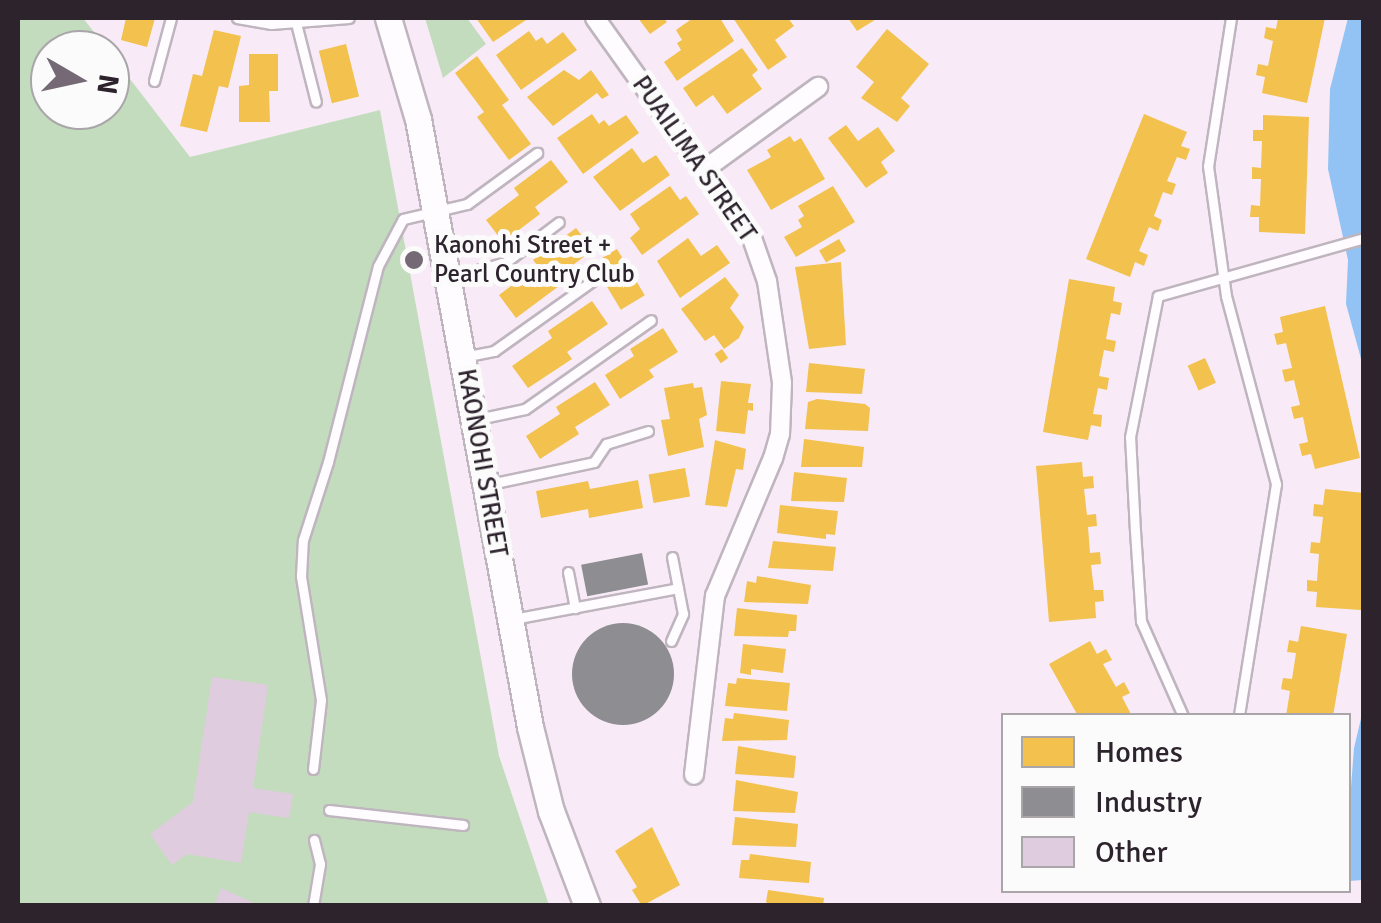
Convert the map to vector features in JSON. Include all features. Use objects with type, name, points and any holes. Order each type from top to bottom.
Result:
[{"type":"street","name":"KAONOHI STREET","points":[[388,18],[418,119],[540,770],[587,906]]},
{"type":"street","name":"PUAILIMA STREET","points":[[595,18],[752,238],[762,262],[782,409],[774,458],[715,596],[694,775]]},
{"type":"street","points":[[704,169],[818,88]]},
{"type":"lane","points":[[154,81],[172,18]]},
{"type":"lane","points":[[237,18],[296,23],[349,18]]},
{"type":"lane","points":[[1231,18],[1208,166],[1222,276],[1276,484],[1239,713]]},
{"type":"lane","points":[[296,23],[316,102]]},
{"type":"lane","points":[[314,770],[321,700],[300,558],[378,266],[403,218],[467,204],[536,152]]},
{"type":"lane","points":[[448,278],[506,262],[559,222]]},
{"type":"lane","points":[[1182,713],[1141,622],[1130,437],[1158,296],[1364,238]]},
{"type":"lane","points":[[462,357],[494,351],[592,281]]},
{"type":"lane","points":[[474,420],[525,409],[651,320]]},
{"type":"lane","points":[[486,485],[594,462],[606,444],[648,431]]},
{"type":"lane","points":[[671,641],[682,621],[672,557]]},
{"type":"lane","points":[[568,572],[575,608]]},
{"type":"lane","points":[[510,620],[678,588]]},
{"type":"lane","points":[[329,810],[463,826]]},
{"type":"lane","points":[[313,906],[320,864],[314,840]]},
{"type":"green space","points":[[18,18],[83,18],[92,30],[30,30],[30,130],[130,130],[130,79],[190,157],[380,110],[499,756],[549,905],[18,905]]},
{"type":"green space","points":[[425,18],[467,18],[486,44],[443,78]]},
{"type":"water","points":[[1348,18],[1363,18],[1363,366],[1346,304],[1348,260],[1328,169],[1330,89]]},
{"type":"water","points":[[1363,710],[1363,880],[1351,881],[1351,787],[1354,748]]},
{"type":"building: Homes","points":[[126,18],[155,18],[147,47],[130,42],[130,30],[123,30]]},
{"type":"building: Homes","points":[[476,18],[529,18],[493,42]]},
{"type":"building: Homes","points":[[638,18],[663,18],[667,22],[650,34]]},
{"type":"building: Homes","points":[[693,18],[720,18],[734,41],[677,81],[664,62],[681,50],[677,43],[682,40],[676,30]]},
{"type":"building: Homes","points":[[733,18],[788,18],[794,26],[775,40],[787,57],[768,70]]},
{"type":"building: Homes","points":[[848,18],[878,18],[857,31]]},
{"type":"building: Homes","points":[[1278,18],[1325,18],[1307,103],[1262,93],[1265,77],[1256,75],[1258,64],[1268,66],[1273,41],[1264,38],[1266,27],[1276,29]]},
{"type":"building: Homes","points":[[887,29],[929,64],[901,98],[910,106],[897,122],[861,98],[874,82],[856,67]]},
{"type":"building: Homes","points":[[214,30],[241,36],[228,88],[219,86],[207,132],[180,126],[193,74],[202,76]]},
{"type":"building: Homes","points":[[529,31],[536,41],[542,37],[547,44],[563,32],[577,50],[521,90],[496,55]]},
{"type":"building: Homes","points":[[346,44],[359,96],[332,103],[319,51]]},
{"type":"building: Homes","points":[[742,48],[758,70],[752,75],[762,89],[727,114],[713,95],[696,107],[683,88]]},
{"type":"building: Homes","points":[[249,54],[278,54],[278,91],[269,91],[270,122],[239,122],[239,86],[249,85]]},
{"type":"building: Homes","points":[[477,56],[509,100],[502,105],[531,144],[509,160],[477,117],[484,112],[455,73]]},
{"type":"building: Homes","points":[[564,70],[579,80],[591,70],[609,95],[602,99],[597,93],[553,126],[527,97]]},
{"type":"building: Homes","points":[[592,114],[599,124],[604,120],[609,126],[626,115],[639,133],[583,174],[557,138]]},
{"type":"building: Homes","points":[[1144,114],[1187,132],[1181,146],[1190,149],[1186,160],[1177,157],[1167,181],[1176,184],[1172,195],[1163,192],[1154,216],[1162,220],[1158,231],[1149,227],[1139,251],[1148,255],[1144,266],[1135,262],[1130,277],[1086,259]]},
{"type":"building: Homes","points":[[1263,115],[1309,117],[1305,234],[1259,232],[1259,217],[1250,217],[1251,205],[1260,206],[1261,179],[1252,179],[1252,167],[1261,168],[1262,141],[1253,141],[1253,130],[1263,130]]},
{"type":"building: Homes","points":[[846,125],[858,141],[878,127],[895,151],[881,162],[888,173],[866,188],[828,138]]},
{"type":"building: Homes","points":[[790,136],[794,142],[801,138],[825,179],[771,210],[747,170],[771,157],[767,150]]},
{"type":"building: Homes","points":[[632,148],[643,163],[656,155],[670,175],[620,211],[593,177]]},
{"type":"building: Homes","points":[[551,160],[568,182],[535,207],[540,214],[503,242],[486,220],[519,195],[514,188]]},
{"type":"building: Homes","points":[[670,186],[680,200],[686,196],[699,214],[642,255],[630,238],[640,229],[630,214]]},
{"type":"building: Homes","points":[[833,186],[855,222],[796,257],[784,237],[802,227],[798,220],[804,216],[798,206]]},
{"type":"building: Homes","points":[[576,228],[593,250],[554,279],[559,286],[516,318],[499,295],[538,266],[533,260]]},
{"type":"building: Homes","points":[[688,238],[701,256],[717,245],[730,263],[680,298],[657,261]]},
{"type":"building: Homes","points":[[839,239],[846,251],[826,263],[819,250]]},
{"type":"building: Homes","points":[[617,249],[645,295],[621,310],[593,263]]},
{"type":"building: Homes","points":[[841,262],[846,345],[809,349],[795,267]]},
{"type":"building: Homes","points":[[725,277],[739,295],[730,308],[744,327],[739,338],[724,349],[714,335],[705,341],[681,309]]},
{"type":"building: Homes","points":[[1069,279],[1115,287],[1113,301],[1122,303],[1120,315],[1111,313],[1106,339],[1116,341],[1114,352],[1104,350],[1099,376],[1109,378],[1107,390],[1098,388],[1093,414],[1102,415],[1101,427],[1091,425],[1088,440],[1043,432]]},
{"type":"building: Homes","points":[[592,301],[608,324],[567,352],[572,359],[528,388],[512,366],[552,338],[548,331]]},
{"type":"building: Homes","points":[[1325,306],[1360,458],[1315,469],[1311,454],[1302,456],[1299,444],[1308,442],[1303,417],[1294,419],[1291,407],[1300,405],[1294,380],[1285,382],[1282,370],[1292,368],[1286,343],[1277,345],[1274,334],[1283,332],[1280,317]]},
{"type":"building: Homes","points":[[663,328],[678,352],[649,370],[654,377],[620,399],[605,375],[634,356],[630,349]]},
{"type":"building: Homes","points":[[722,349],[728,358],[721,363],[715,354]]},
{"type":"building: Homes","points":[[1205,358],[1216,383],[1199,390],[1188,366]]},
{"type":"building: Homes","points":[[809,363],[865,369],[862,394],[806,392]]},
{"type":"building: Homes","points":[[721,381],[751,384],[748,403],[753,403],[753,411],[748,410],[745,434],[716,431]]},
{"type":"building: Homes","points":[[595,382],[610,405],[575,427],[579,434],[540,459],[526,436],[560,414],[556,407]]},
{"type":"building: Homes","points":[[693,383],[694,388],[702,387],[707,415],[699,419],[704,447],[668,456],[661,420],[670,419],[664,388]]},
{"type":"building: Homes","points":[[817,399],[865,404],[870,408],[868,431],[805,429],[808,402]]},
{"type":"building: Homes","points":[[804,439],[864,447],[862,467],[801,467]]},
{"type":"building: Homes","points":[[715,440],[746,449],[743,470],[736,469],[727,507],[705,505]]},
{"type":"building: Homes","points":[[1082,462],[1083,477],[1093,476],[1094,488],[1084,489],[1087,515],[1096,514],[1097,526],[1088,527],[1090,553],[1100,552],[1101,564],[1091,565],[1094,590],[1103,590],[1104,601],[1095,602],[1096,618],[1049,622],[1036,466]]},
{"type":"building: Homes","points":[[685,468],[690,497],[654,503],[649,474]]},
{"type":"building: Homes","points":[[794,472],[847,478],[844,502],[791,501]]},
{"type":"building: Homes","points":[[638,480],[643,508],[589,518],[588,509],[541,518],[536,491],[588,481],[590,489]]},
{"type":"building: Homes","points":[[1325,489],[1364,493],[1361,610],[1316,607],[1317,592],[1307,591],[1307,580],[1317,581],[1319,554],[1310,553],[1311,542],[1320,543],[1323,517],[1313,516],[1314,504],[1323,505]]},
{"type":"building: Homes","points":[[780,505],[838,511],[835,535],[826,534],[826,539],[777,533]]},
{"type":"building: Homes","points":[[773,541],[836,547],[833,571],[768,568]]},
{"type":"building: Homes","points":[[757,576],[811,585],[808,604],[744,602],[747,581],[756,583]]},
{"type":"building: Homes","points":[[737,608],[797,615],[796,631],[789,631],[788,637],[734,636]]},
{"type":"building: Homes","points":[[1301,626],[1347,634],[1334,713],[1286,713],[1290,691],[1281,689],[1283,678],[1292,679],[1296,653],[1287,652],[1289,640],[1298,642]]},
{"type":"building: Homes","points":[[1090,641],[1097,654],[1106,649],[1112,660],[1103,664],[1116,687],[1124,682],[1130,693],[1122,697],[1130,713],[1076,713],[1049,664]]},
{"type":"building: Homes","points":[[743,644],[786,649],[783,673],[751,669],[751,675],[740,673]]},
{"type":"building: Homes","points":[[737,678],[790,683],[787,711],[725,706],[728,683],[736,684]]},
{"type":"building: Homes","points":[[734,713],[789,720],[787,740],[722,741],[725,718],[733,719]]},
{"type":"building: Homes","points":[[738,746],[796,756],[794,778],[735,774]]},
{"type":"building: Homes","points":[[736,780],[798,792],[795,813],[733,811]]},
{"type":"building: Homes","points":[[735,817],[798,824],[796,847],[732,845]]},
{"type":"building: Homes","points":[[652,827],[680,885],[642,906],[632,890],[637,887],[615,851]]},
{"type":"building: Homes","points":[[750,854],[811,862],[809,883],[739,878],[741,860],[749,860]]},
{"type":"building: Homes","points":[[768,890],[824,898],[823,906],[771,906],[766,902]]},
{"type":"building: Industry","points":[[642,553],[648,584],[587,596],[581,565]]},
{"type":"building: Industry","points":[[623,623],[643,627],[659,638],[670,654],[674,674],[670,694],[659,710],[643,721],[623,725],[603,721],[587,710],[576,694],[572,674],[576,654],[587,638],[603,627]]},
{"type":"building: Other","points":[[212,677],[268,685],[253,788],[293,794],[289,818],[249,812],[241,863],[187,854],[172,865],[150,834],[193,802]]},
{"type":"building: Other","points":[[221,888],[261,906],[214,906]]},
{"type":"place","name":"Kaonohi Street + Pearl Country Club","points":[[414,260]]}]
